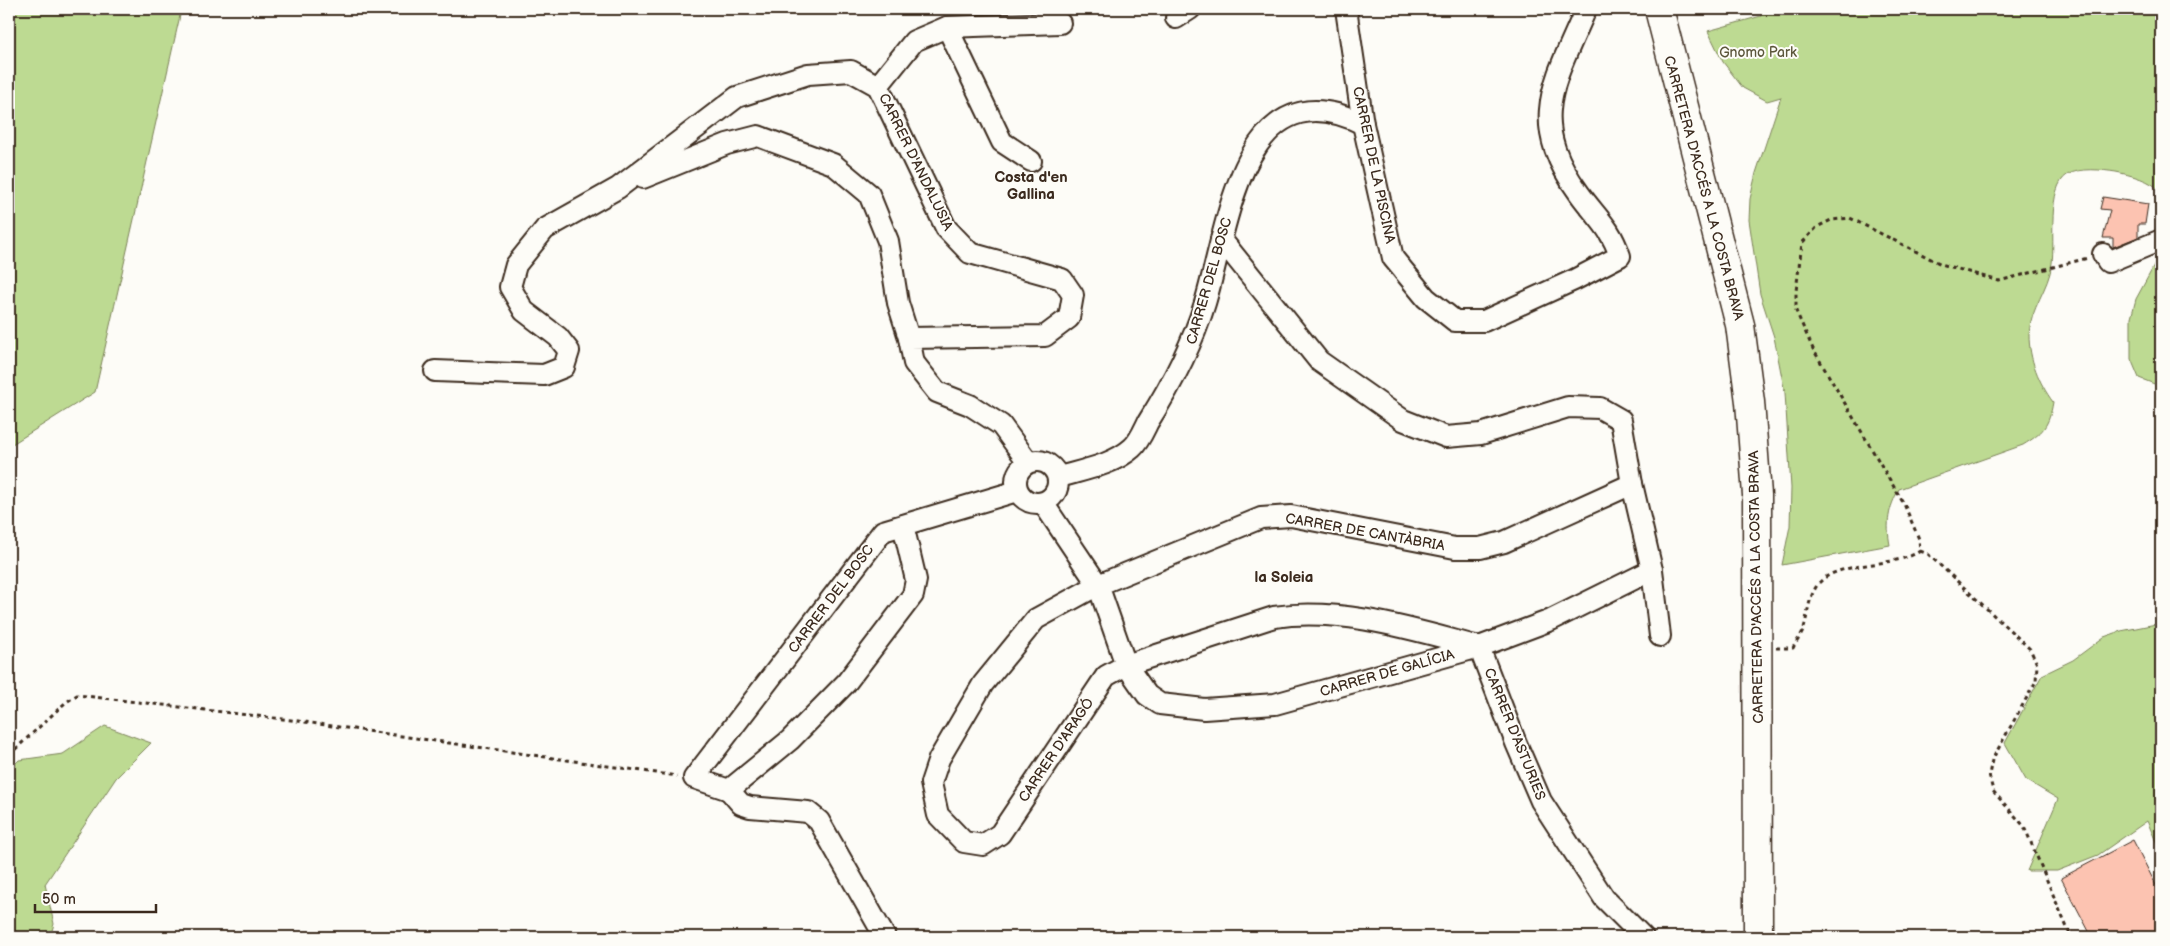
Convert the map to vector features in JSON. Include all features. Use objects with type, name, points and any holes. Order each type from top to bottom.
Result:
[{"type":"main road","name":"CARRETERA D'ACCÉS A LA COSTA BRAVA","points":[[1658,9],[1740,325],[1750,402],[1757,495],[1759,648],[1758,937]]},
{"type":"street","name":"CARRER DE LA PISCINA","points":[[1346,9],[1363,124],[1393,258],[1426,298],[1455,320],[1484,321],[1574,280],[1620,256],[1614,235],[1578,192],[1555,154],[1548,124],[1552,87],[1586,9]]},
{"type":"street","points":[[878,86],[914,41],[946,27],[1060,23]]},
{"type":"street","points":[[946,27],[1002,142],[1031,161]]},
{"type":"street","name":"CARRER D'ANDALUSIA","points":[[434,371],[544,375],[564,367],[569,351],[558,337],[524,311],[510,287],[516,265],[545,229],[618,188],[737,97],[808,74],[851,71],[878,86],[946,228],[970,253],[1062,279],[1073,295],[1069,318],[1044,336],[908,338]]},
{"type":"street","name":"CARRER DEL BOSC","points":[[1059,478],[1107,463],[1133,447],[1190,349],[1206,302],[1238,179],[1254,149],[1280,122],[1303,111],[1343,114],[1363,124]]},
{"type":"street","points":[[618,188],[727,144],[758,136],[833,164],[869,194],[888,241],[898,303],[914,363],[937,392],[970,405],[1001,425],[1028,462]]},
{"type":"street","points":[[1221,239],[1319,361],[1403,420],[1446,437],[1482,434],[1568,407],[1600,408],[1621,420],[1632,484],[1652,570],[1660,636]]},
{"type":"street","points":[[2103,254],[2108,262],[2161,240]]},
{"type":"street","points":[[1028,462],[1047,462],[1059,478],[1056,494],[1043,503],[1028,502],[1017,491],[1017,474],[1028,462]]},
{"type":"street","name":"CARRER DE CANTÀBRIA","points":[[1098,584],[1261,518],[1291,516],[1455,548],[1480,548],[1504,542],[1632,484]]},
{"type":"street","name":"CARRER DEL BOSC","points":[[694,778],[883,530],[1017,491]]},
{"type":"street","name":"CARRER DE GALÍCIA","points":[[1043,503],[1098,584],[1126,665],[1147,695],[1160,704],[1204,709],[1275,704],[1479,647],[1551,620],[1652,570]]},
{"type":"street","points":[[729,790],[790,740],[846,683],[913,595],[916,580],[903,525]]},
{"type":"street","name":"CARRER D'ARAGÓ","points":[[1098,584],[1036,619],[982,684],[939,759],[931,783],[938,815],[964,842],[983,845],[1000,834],[1106,676],[1126,665],[1274,617],[1300,613],[1387,622],[1479,647]]},
{"type":"street","name":"CARRER D'ASTURIES","points":[[1479,647],[1516,743],[1541,801],[1604,898],[1644,937]]},
{"type":"street","points":[[694,778],[729,790],[741,804],[750,807],[808,812],[819,821],[885,937]]},
{"type":"path","points":[[1920,551],[1919,539],[1904,504],[1813,349],[1796,311],[1796,291],[1802,242],[1816,227],[1831,220],[1850,218],[1941,264],[1999,281],[2103,254]]},
{"type":"path","points":[[1759,648],[1793,648],[1804,630],[1810,601],[1816,586],[1825,578],[1851,567],[1911,557],[1920,551]]},
{"type":"path","points":[[1920,551],[1928,554],[2030,649],[2037,664],[2036,681],[1992,760],[1989,775],[1993,791],[2024,826],[2071,937]]},
{"type":"path","points":[[9,756],[64,703],[77,695],[291,720],[694,778]]},
{"type":"green space","points":[[9,9],[180,9],[181,11],[95,392],[9,446]]},
{"type":"green space","name":"Gnomo Park","points":[[1761,9],[2161,9],[2161,192],[2152,184],[2134,176],[2105,170],[2072,172],[2061,182],[2057,191],[2053,215],[2052,263],[2030,325],[2029,335],[2029,344],[2036,370],[2043,387],[2053,402],[2044,428],[2036,437],[2023,445],[1899,489],[1892,503],[1889,516],[1890,545],[1782,565],[1790,526],[1791,488],[1785,393],[1774,337],[1760,294],[1749,220],[1750,199],[1756,173],[1781,97],[1767,101],[1743,88],[1723,62],[1708,31],[1761,16]]},
{"type":"green space","points":[[2161,253],[2161,383],[2157,385],[2139,378],[2131,359],[2131,318],[2136,299]]},
{"type":"green space","points":[[2161,623],[2161,853],[2147,821],[2098,855],[2057,871],[2027,871],[2058,799],[2026,780],[2005,743],[2042,675],[2073,660],[2104,637],[2121,631]]},
{"type":"green space","points":[[105,726],[151,743],[116,778],[45,884],[54,924],[50,937],[9,937],[9,770],[19,760],[63,754]]},
{"type":"building","points":[[2103,197],[2148,204],[2145,224],[2138,224],[2138,237],[2113,247],[2113,238],[2103,238],[2110,210],[2100,209]]},
{"type":"building","points":[[2133,840],[2161,895],[2161,937],[2092,937],[2061,878]]},
{"type":"district","name":"Costa d'en Gallina","points":[[1031,186]]},
{"type":"district","name":"la Soleia","points":[[1284,577]]}]
